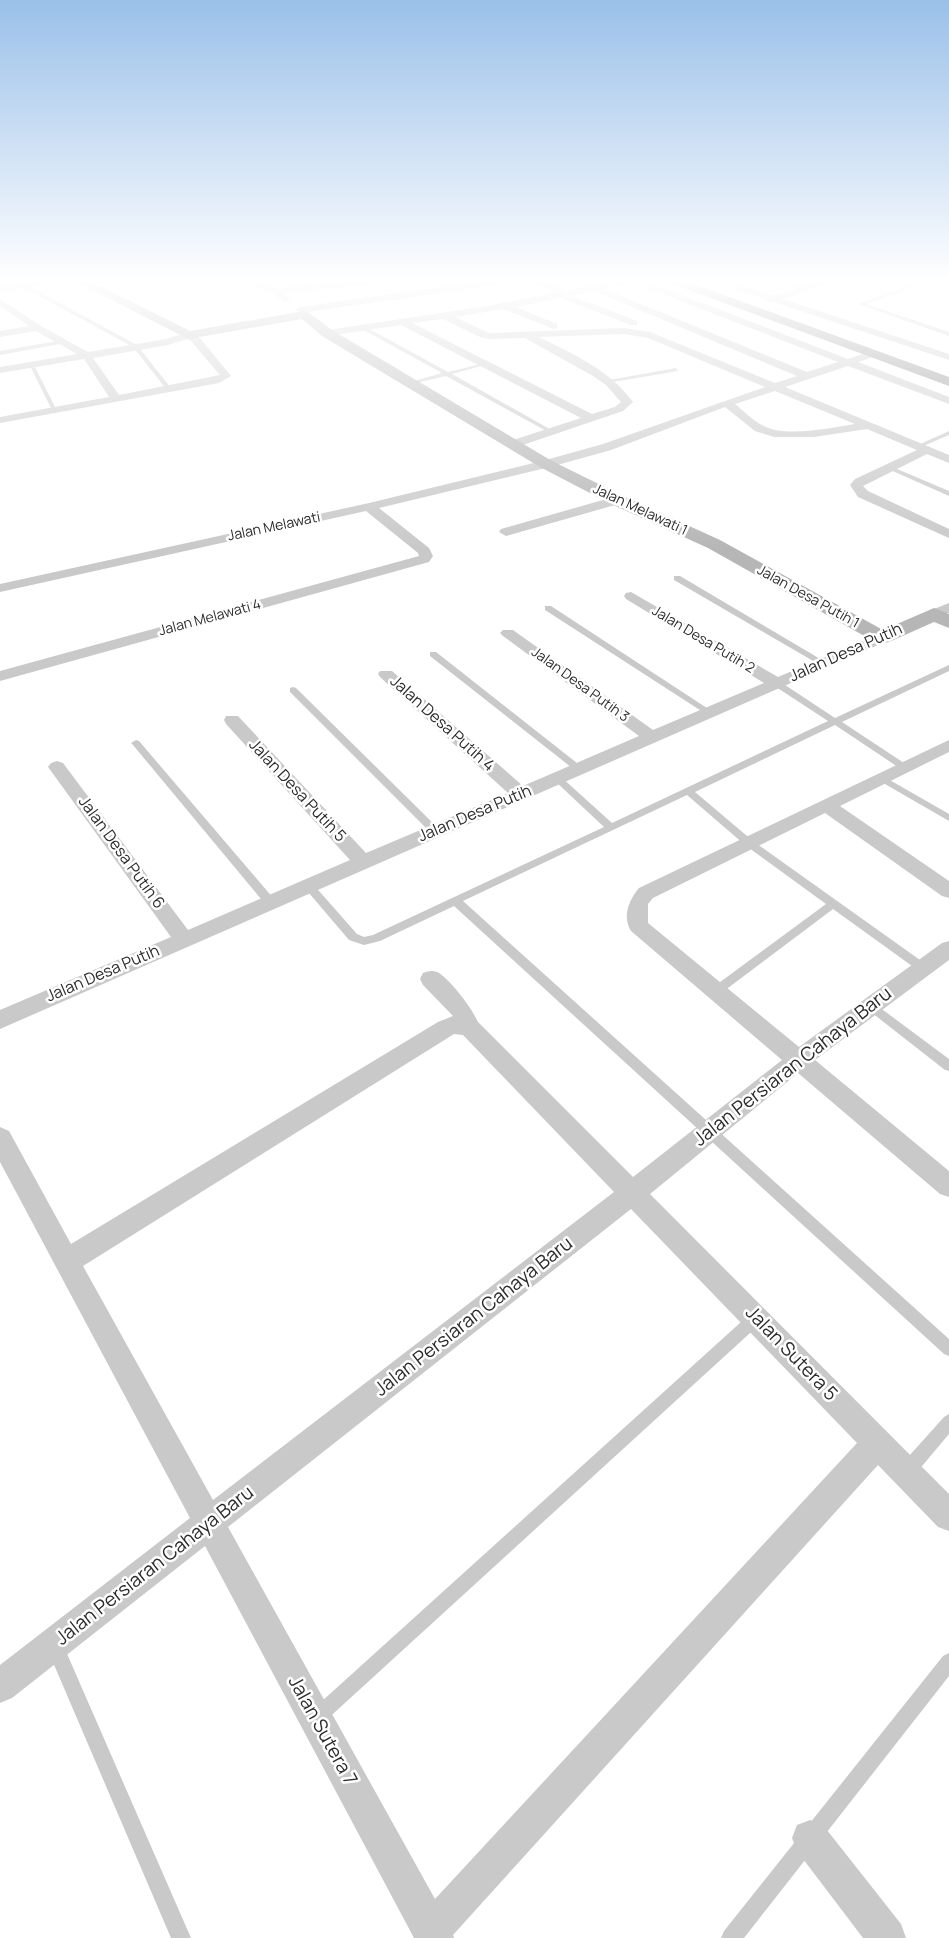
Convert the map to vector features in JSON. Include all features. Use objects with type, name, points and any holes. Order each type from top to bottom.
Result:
[{"type":"highway","points":[[914,369],[949,382]]},
{"type":"street","points":[[96,369],[116,399]]},
{"type":"street","points":[[1,418],[56,410],[219,380],[225,377],[221,369]]},
{"type":"street","name":"Jalan Melawati 1","points":[[390,369],[546,464],[616,500],[689,532],[734,556]]},
{"type":"street","points":[[495,369],[597,416]]},
{"type":"street","points":[[514,444],[625,406],[627,402],[619,391],[607,381],[587,369]]},
{"type":"street","points":[[735,369],[949,459]]},
{"type":"street","points":[[791,369],[807,376]]},
{"type":"street","name":"Jalan Melawati","points":[[0,588],[369,506],[546,464],[607,447],[826,369]]},
{"type":"street","points":[[866,369],[949,401]]},
{"type":"street","points":[[727,403],[757,427],[771,433],[788,434],[870,426]]},
{"type":"street","points":[[923,448],[856,485],[863,494],[949,534]]},
{"type":"street","points":[[506,532],[616,500]]},
{"type":"street","name":"Jalan Melawati 4","points":[[0,676],[420,561],[426,556],[424,551],[369,506]]},
{"type":"street","name":"Jalan Desa Putih 1","points":[[734,556],[882,638]]},
{"type":"street","name":"Jalan Desa Putih 2","points":[[631,596],[776,684]]},
{"type":"street","name":"Jalan Desa Putih","points":[[0,1020],[709,712],[882,638],[944,614]]},
{"type":"street","name":"Jalan Desa Putih 3","points":[[508,633],[651,737]]},
{"type":"street","name":"Jalan Desa Putih 4","points":[[386,674],[521,794]]},
{"type":"street","name":"Jalan Desa Putih 5","points":[[232,720],[363,862]]},
{"type":"street","points":[[949,745],[646,894],[638,903],[638,926],[949,1186]]},
{"type":"street","name":"Jalan Desa Putih 6","points":[[57,767],[184,939]]},
{"type":"street","points":[[826,805],[949,891]]},
{"type":"street","name":"Jalan Persiaran Cahaya Baru","points":[[0,1686],[633,1192],[798,1060],[949,949]]},
{"type":"street","name":"Jalan Sutera 5","points":[[431,979],[463,1012],[469,1027],[949,1516]]},
{"type":"street","points":[[66,1261],[446,1028],[453,1025],[469,1027]]},
{"type":"street","name":"Jalan Sutera 7","points":[[0,1138],[433,1935]]},
{"type":"street","points":[[433,1935],[878,1443]]},
{"type":"street","points":[[810,1838],[887,1938]]},
{"type":"lane","points":[[34,369],[56,410]]},
{"type":"lane","points":[[154,369],[169,389]]},
{"type":"lane","points":[[438,369],[552,432]]},
{"type":"lane","points":[[413,383],[463,369]]},
{"type":"lane","points":[[607,381],[676,370]]},
{"type":"lane","points":[[923,448],[949,433]]},
{"type":"lane","points":[[888,467],[949,494]]},
{"type":"lane","points":[[676,578],[823,663]]},
{"type":"lane","points":[[548,608],[709,712]]},
{"type":"lane","points":[[433,654],[579,769]]},
{"type":"lane","points":[[308,886],[353,937],[364,940],[388,933],[949,668]]},
{"type":"lane","points":[[776,684],[904,767]]},
{"type":"lane","points":[[293,690],[435,831]]},
{"type":"lane","points":[[136,743],[270,902]]},
{"type":"lane","points":[[557,778],[612,828]]},
{"type":"lane","points":[[881,778],[949,818]]},
{"type":"lane","points":[[688,791],[749,843],[923,968]]},
{"type":"lane","points":[[456,901],[949,1349]]},
{"type":"lane","points":[[716,991],[834,903]]},
{"type":"lane","points":[[871,1006],[949,1066]]},
{"type":"lane","points":[[315,1719],[756,1318]]},
{"type":"lane","points":[[906,1472],[949,1422]]},
{"type":"lane","points":[[54,1644],[181,1938]]},
{"type":"lane","points":[[731,1938],[949,1662]]}]
